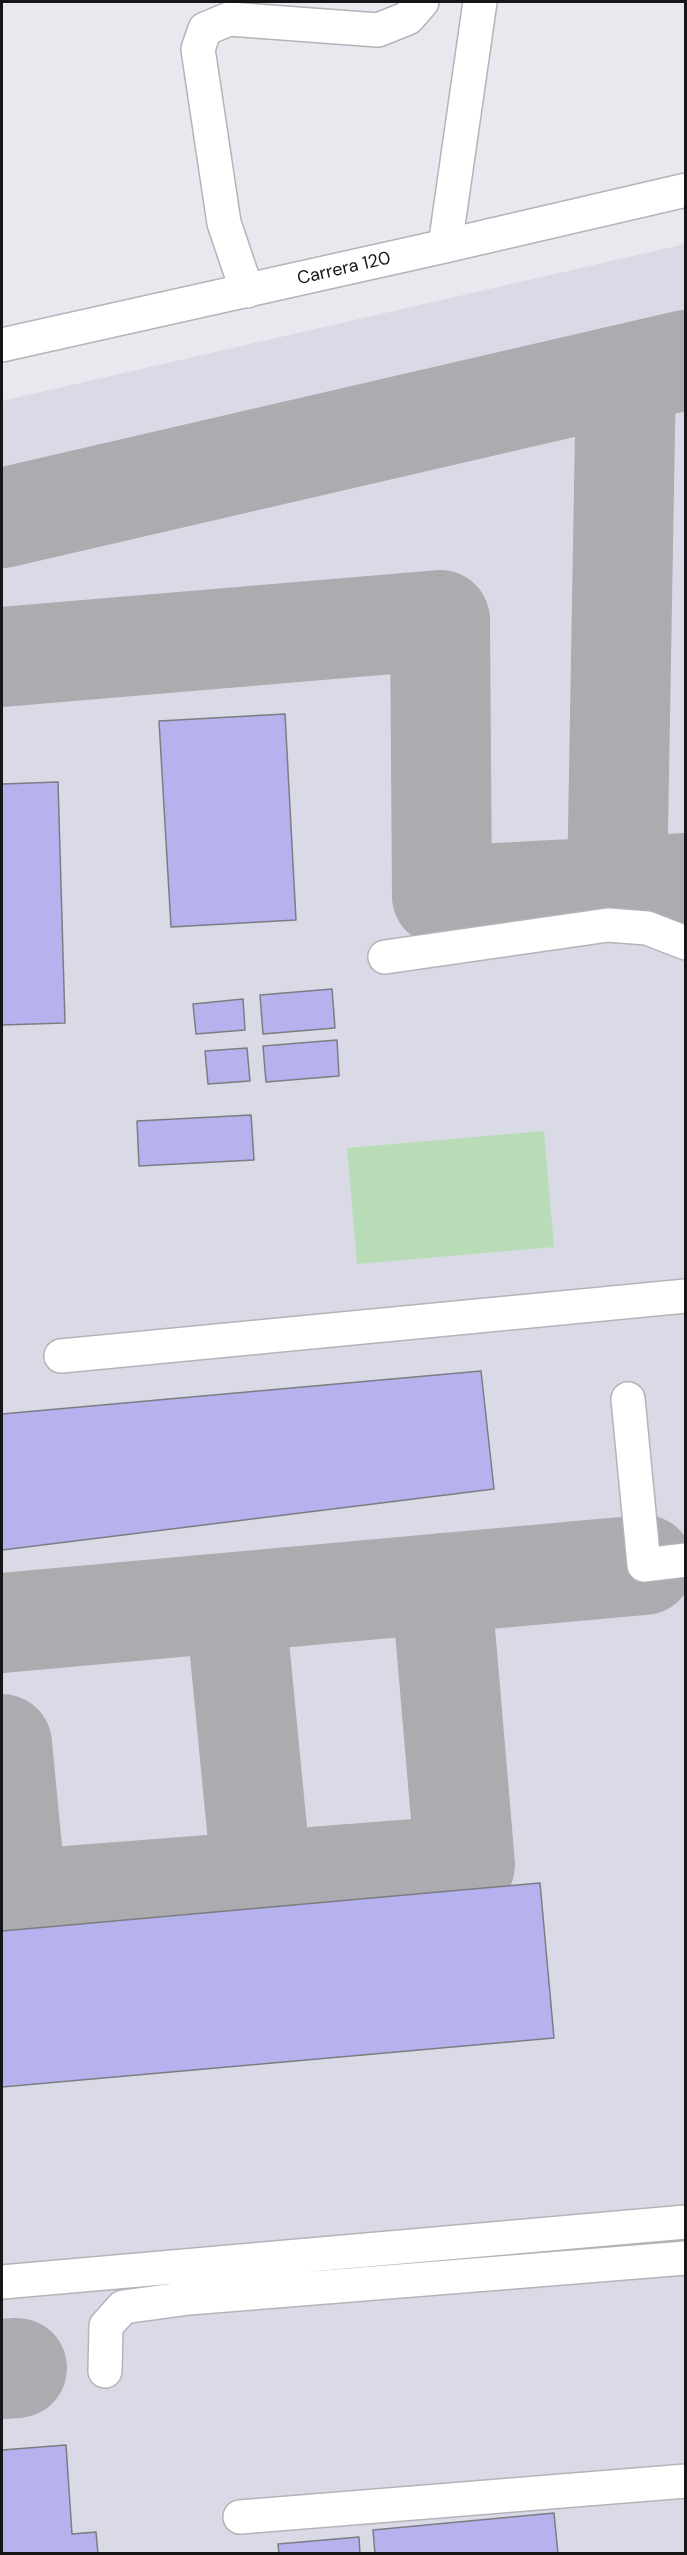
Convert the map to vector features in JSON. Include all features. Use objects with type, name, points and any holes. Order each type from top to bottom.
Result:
[{"type":"street","points":[[246,291],[224,223],[198,49],[206,29],[230,20],[378,30],[408,18],[422,2]]},
{"type":"street","points":[[445,246],[480,2]]},
{"type":"street","name":"Carrera 120","points":[[2,345],[686,190]]},
{"type":"street","points":[[385,957],[608,925],[647,928],[686,943]]},
{"type":"street","points":[[61,1356],[686,1296]]},
{"type":"street","points":[[628,1399],[644,1565],[686,1560]]},
{"type":"street","points":[[2,2282],[686,2222]]},
{"type":"street","points":[[105,2371],[106,2326],[123,2307],[201,2296],[686,2258]]},
{"type":"street","points":[[240,2517],[686,2481]]},
{"type":"shaded area","points":[[685,244],[685,2553],[2,2553],[2,401]]},
{"type":"green space","points":[[544,1131],[554,1247],[357,1264],[347,1148]]},
{"type":"building","points":[[285,714],[296,920],[171,927],[159,721]]},
{"type":"building","points":[[58,782],[65,1023],[2,1025],[2,784]]},
{"type":"building","points":[[332,989],[335,1028],[263,1034],[260,995]]},
{"type":"building","points":[[243,999],[245,1030],[196,1034],[193,1004]]},
{"type":"building","points":[[337,1040],[339,1076],[266,1082],[263,1046]]},
{"type":"building","points":[[247,1048],[250,1081],[208,1084],[205,1051]]},
{"type":"building","points":[[251,1115],[254,1160],[139,1166],[137,1121]]},
{"type":"building","points":[[481,1371],[494,1489],[2,1550],[2,1414]]},
{"type":"building","points":[[540,1883],[554,2038],[2,2087],[2,1931]]},
{"type":"building","points":[[66,2445],[72,2534],[96,2532],[98,2554],[2,2554],[2,2450]]},
{"type":"building","points":[[554,2513],[558,2554],[375,2554],[373,2530]]},
{"type":"building","points":[[359,2537],[360,2554],[279,2554],[278,2544]]},
{"type":"taxiway","points":[[2,518],[686,360]]},
{"type":"taxiway","points":[[617,887],[626,374]]},
{"type":"taxiway","points":[[2,657],[440,620],[442,896],[686,883]]},
{"type":"taxiway","points":[[2,1623],[644,1565]]},
{"type":"taxiway","points":[[2,1901],[465,1865],[441,1583]]},
{"type":"taxiway","points":[[235,1602],[262,1881]]},
{"type":"taxiway","points":[[2,1744],[17,1900]]},
{"type":"taxiway","points":[[2,2369],[17,2368]]}]
